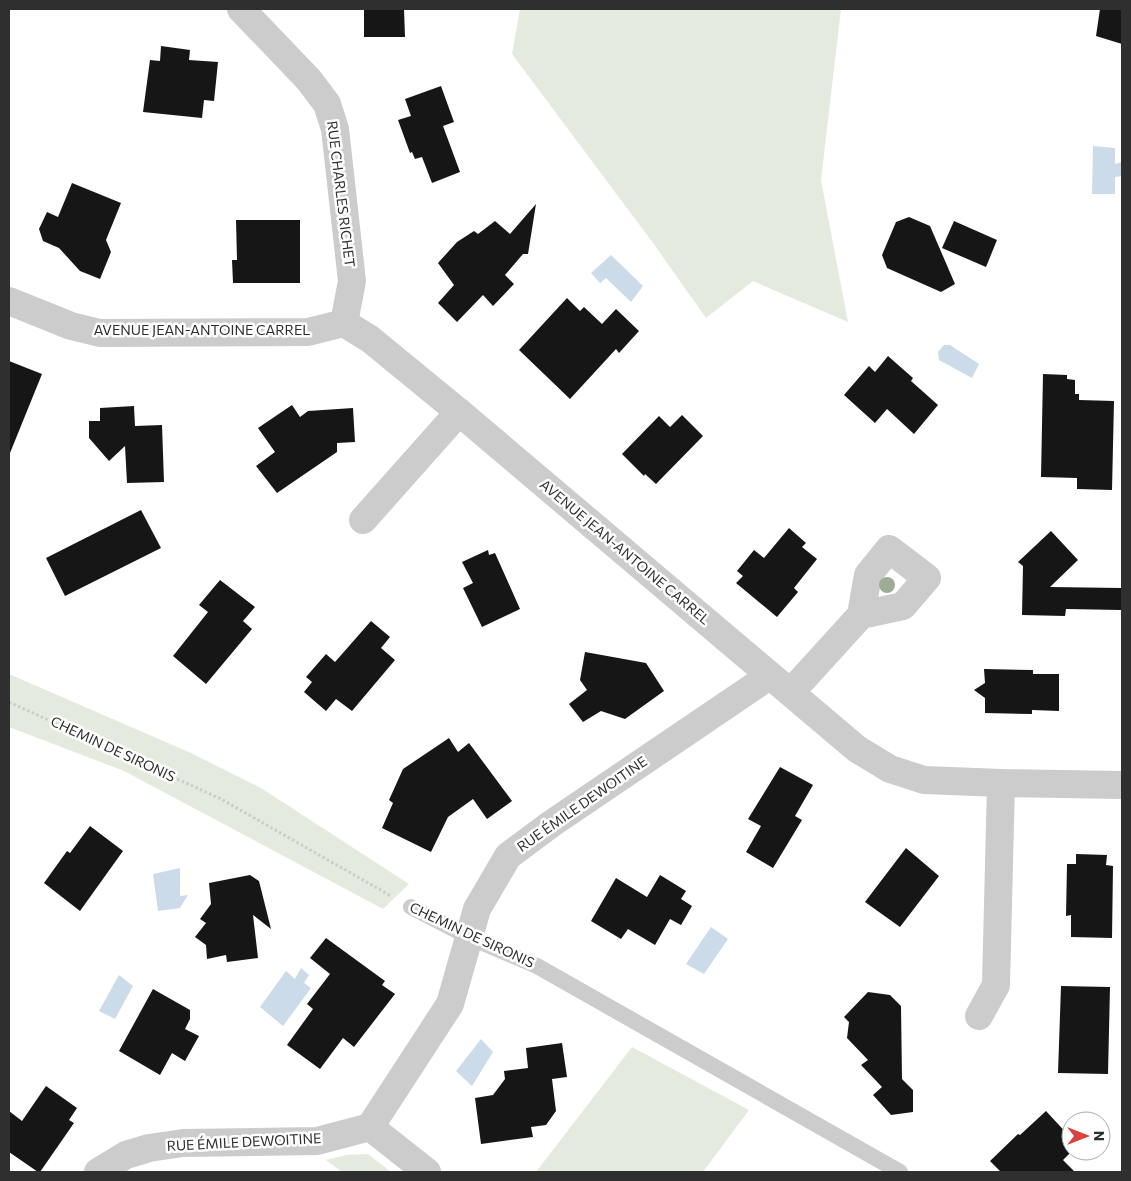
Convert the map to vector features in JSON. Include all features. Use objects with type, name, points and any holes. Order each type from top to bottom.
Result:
[{"type":"street","name":"RUE CHARLES RICHET","points":[[241,9],[309,80],[327,104],[335,129],[352,281],[344,323]]},
{"type":"street","name":"AVENUE JEAN-ANTOINE CARREL","points":[[9,301],[71,326],[100,333],[308,332],[344,323],[370,339],[858,748],[890,769],[924,780],[1122,785]]},
{"type":"street","points":[[363,520],[459,412]]},
{"type":"street","points":[[791,692],[861,615]]},
{"type":"street","name":"RUE ÉMILE DEWOITINE","points":[[98,1172],[126,1155],[149,1148],[183,1143],[317,1141],[370,1128],[450,1004],[477,909],[508,856],[551,824],[759,683],[768,673]]},
{"type":"street","points":[[978,1016],[996,985],[1002,783]]},
{"type":"street","points":[[370,1128],[427,1172]]},
{"type":"lane","name":"CHEMIN DE SIRONIS","points":[[411,907],[469,937],[537,966],[900,1172]]},
{"type":"path","name":"CHEMIN DE SIRONIS","points":[[9,702],[220,799],[411,907]]},
{"type":"shaded area","points":[[520,9],[841,9],[821,180],[848,322],[753,281],[706,318],[653,243],[512,54]]},
{"type":"shaded area","points":[[9,674],[191,753],[261,788],[409,884],[383,909],[124,771],[9,727]]},
{"type":"shaded area","points":[[632,1047],[749,1110],[703,1172],[536,1172]]},
{"type":"shaded area","points":[[368,1154],[391,1172],[342,1172],[326,1160],[346,1155]]},
{"type":"water","points":[[1093,146],[1115,148],[1115,164],[1122,162],[1122,176],[1115,177],[1115,194],[1092,194]]},
{"type":"water","points":[[611,255],[643,286],[631,302],[606,278],[600,283],[591,273]]},
{"type":"water","points":[[944,345],[950,345],[979,364],[972,378],[939,360],[938,352]]},
{"type":"water","points":[[180,868],[180,896],[188,895],[180,908],[158,911],[153,874]]},
{"type":"water","points":[[711,927],[728,939],[704,974],[686,964]]},
{"type":"water","points":[[301,968],[309,975],[304,983],[311,988],[283,1026],[260,1007],[286,971],[295,979]]},
{"type":"water","points":[[119,975],[133,986],[115,1019],[99,1011]]},
{"type":"water","points":[[481,1039],[493,1052],[472,1086],[456,1071]]},
{"type":"building","points":[[364,9],[404,9],[405,37],[364,37]]},
{"type":"building","points":[[1100,9],[1122,9],[1122,44],[1096,36]]},
{"type":"building","points":[[161,46],[190,50],[189,60],[218,62],[214,101],[204,100],[202,118],[143,112],[150,60],[160,61]]},
{"type":"building","points":[[441,86],[454,122],[443,126],[460,172],[432,183],[422,157],[415,159],[412,152],[410,153],[398,120],[411,116],[405,99]]},
{"type":"building","points":[[72,183],[121,203],[106,240],[111,252],[100,279],[80,271],[59,248],[43,241],[39,229],[47,212],[58,217]]},
{"type":"building","points":[[536,204],[528,254],[523,254],[505,275],[514,284],[493,306],[483,295],[457,322],[438,303],[454,285],[438,263],[457,242],[474,231],[478,234],[495,221],[510,234]]},
{"type":"building","points":[[909,217],[930,226],[955,284],[941,292],[887,268],[882,255],[896,222]]},
{"type":"building","points":[[236,220],[300,220],[300,283],[233,283],[232,260],[237,260]]},
{"type":"building","points":[[954,221],[997,240],[986,267],[942,248]]},
{"type":"building","points":[[567,298],[580,311],[584,307],[602,324],[616,309],[639,331],[619,353],[616,349],[570,399],[519,350]]},
{"type":"building","points":[[888,356],[913,378],[911,381],[938,405],[914,434],[887,409],[875,423],[844,395],[869,366],[875,372]]},
{"type":"building","points":[[9,361],[42,374],[10,453],[9,453]]},
{"type":"building","points":[[1043,374],[1067,375],[1067,379],[1075,380],[1075,394],[1079,394],[1079,400],[1114,401],[1112,490],[1077,489],[1077,478],[1041,477]]},
{"type":"building","points":[[292,405],[300,417],[308,411],[353,408],[355,442],[337,443],[337,452],[277,493],[256,466],[275,452],[258,428]]},
{"type":"building","points":[[134,406],[135,426],[162,425],[164,482],[127,483],[125,446],[109,461],[89,438],[89,421],[100,421],[100,408]]},
{"type":"building","points":[[682,415],[703,436],[656,484],[645,474],[644,476],[622,454],[659,416],[670,427]]},
{"type":"building","points":[[141,510],[161,548],[65,596],[46,558]]},
{"type":"building","points":[[789,528],[806,543],[802,547],[817,559],[794,588],[798,592],[777,617],[736,583],[743,576],[737,571],[754,550],[764,558]]},
{"type":"building","points":[[1051,531],[1078,560],[1050,587],[1122,588],[1121,610],[1066,609],[1065,616],[1022,615],[1023,566],[1018,562]]},
{"type":"building","points":[[488,550],[489,555],[495,553],[520,609],[482,627],[463,588],[473,583],[462,562]]},
{"type":"building","points":[[220,580],[255,607],[243,621],[252,629],[206,684],[173,656],[208,612],[199,605]]},
{"type":"building","points":[[371,621],[390,637],[381,648],[395,660],[352,711],[336,699],[326,711],[304,692],[312,682],[306,677],[326,654],[335,662]]},
{"type":"building","points":[[585,652],[646,663],[664,691],[625,719],[601,711],[583,722],[569,704],[587,690],[580,680]]},
{"type":"building","points":[[984,669],[1033,670],[1033,674],[1059,674],[1059,711],[1032,710],[1032,714],[985,713],[985,698],[974,690],[985,683]]},
{"type":"building","points":[[449,738],[458,752],[469,743],[512,801],[487,819],[473,799],[448,817],[431,852],[382,828],[393,803],[389,800],[403,769]]},
{"type":"building","points":[[780,767],[813,785],[795,816],[802,820],[773,868],[746,852],[761,826],[748,819]]},
{"type":"building","points":[[90,826],[123,851],[80,911],[44,883],[67,851],[70,853]]},
{"type":"building","points":[[906,848],[939,876],[900,927],[865,902]]},
{"type":"building","points":[[1076,854],[1107,855],[1106,865],[1113,866],[1112,938],[1071,937],[1071,915],[1066,916],[1067,864],[1076,864]]},
{"type":"building","points":[[250,875],[259,881],[271,929],[253,915],[258,958],[227,962],[226,955],[207,959],[206,945],[195,937],[206,923],[200,919],[211,904],[209,883]]},
{"type":"building","points":[[660,875],[686,891],[681,899],[692,906],[681,925],[670,919],[655,945],[628,929],[621,939],[591,921],[616,878],[647,897]]},
{"type":"building","points":[[326,938],[385,981],[382,985],[395,994],[354,1047],[343,1038],[320,1069],[287,1045],[313,1009],[307,1004],[330,974],[310,958]]},
{"type":"building","points":[[1061,986],[1110,987],[1108,1074],[1058,1073]]},
{"type":"building","points":[[153,989],[190,1010],[190,1019],[185,1029],[199,1036],[185,1061],[172,1053],[160,1075],[119,1051]]},
{"type":"building","points":[[868,992],[890,995],[901,1006],[902,1079],[913,1090],[913,1112],[891,1115],[873,1095],[882,1087],[861,1065],[868,1060],[847,1038],[849,1022],[844,1017]]},
{"type":"building","points":[[562,1043],[567,1077],[552,1079],[556,1111],[546,1125],[531,1127],[533,1137],[481,1144],[475,1098],[493,1095],[505,1079],[504,1071],[528,1068],[526,1048]]},
{"type":"building","points":[[46,1086],[77,1108],[69,1120],[74,1123],[40,1172],[38,1172],[9,1152],[9,1111],[22,1121]]},
{"type":"building","points":[[1046,1111],[1061,1127],[1061,1161],[1064,1161],[1075,1172],[1001,1172],[990,1161],[1018,1134],[1020,1135]]}]
